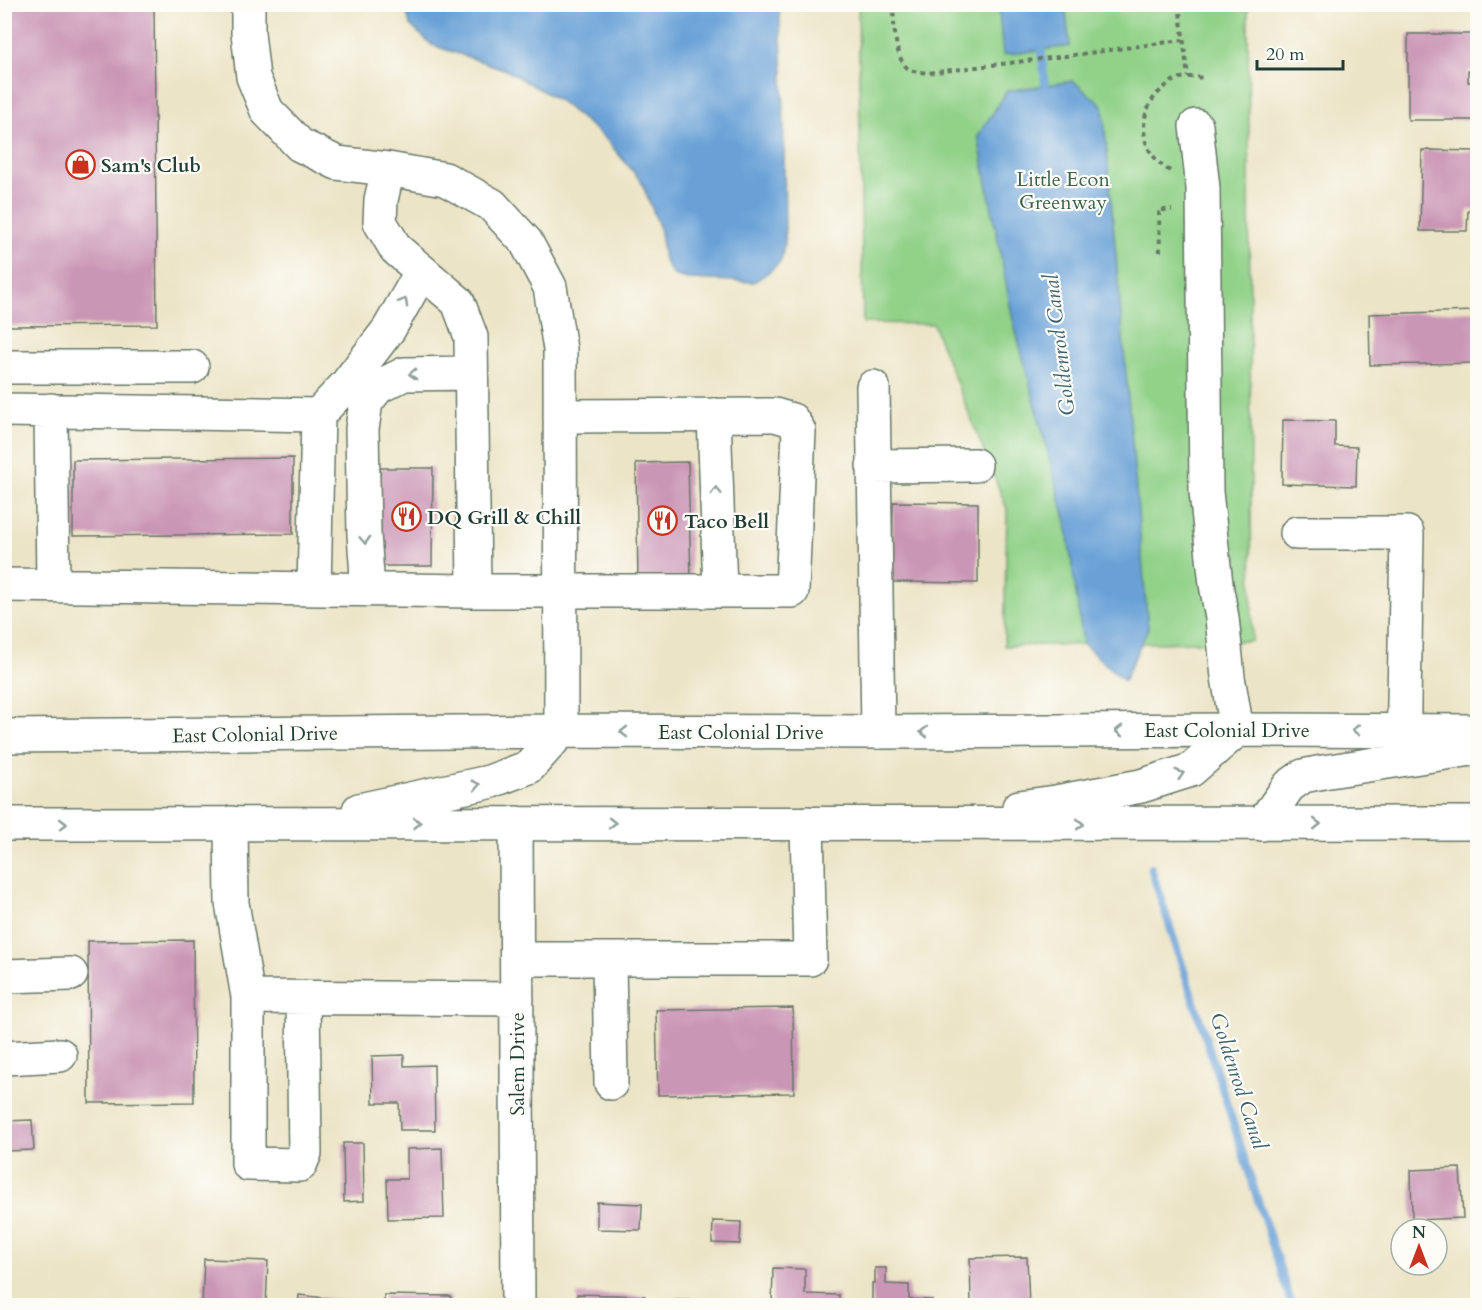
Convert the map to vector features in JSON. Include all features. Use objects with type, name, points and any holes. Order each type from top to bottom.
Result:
[{"type":"main road","points":[[248,4],[248,33],[253,77],[267,111],[300,145],[337,163],[445,179],[492,205],[526,242],[550,287],[560,349],[561,731],[529,768],[489,782],[296,824]]},
{"type":"main road","points":[[874,824],[1056,802],[1141,786],[1191,770],[1237,730],[1228,677],[1222,618],[1215,584],[1206,501],[1203,188],[1196,126]]},
{"type":"main road","points":[[388,169],[381,200],[380,222],[396,249],[458,302],[471,337],[474,591]]},
{"type":"main road","points":[[314,589],[318,415],[346,385],[389,329],[422,271]]},
{"type":"main road","points":[[4,367],[192,367]]},
{"type":"main road","points":[[368,590],[364,534],[362,429],[366,402],[378,387],[404,374],[471,373]]},
{"type":"main road","points":[[873,387],[878,732]]},
{"type":"main road","points":[[4,410],[318,415]]},
{"type":"main road","points":[[51,410],[53,585]]},
{"type":"main road","points":[[714,415],[720,591]]},
{"type":"main road","points":[[4,585],[474,591],[792,591],[799,431],[792,420],[775,415],[560,416]]},
{"type":"main road","points":[[873,466],[975,465]]},
{"type":"main road","points":[[1297,533],[1407,533],[1403,745]]},
{"type":"main road","name":"East Colonial Drive","points":[[4,735],[1237,730],[1403,745],[1478,731]]},
{"type":"main road","points":[[4,757],[112,736]]},
{"type":"main road","points":[[1262,824],[1289,786],[1303,776],[1323,772],[1403,745],[1478,748]]},
{"type":"main road","name":"Salem Drive","points":[[516,823],[518,1305]]},
{"type":"main road","points":[[4,824],[1478,823]]},
{"type":"main road","points":[[231,824],[232,903],[248,997],[248,1164],[300,1164],[305,1153],[303,998]]},
{"type":"main road","points":[[517,959],[810,959],[807,824]]},
{"type":"main road","points":[[609,959],[611,1083]]},
{"type":"main road","points":[[4,976],[71,974]]},
{"type":"main road","points":[[248,997],[517,999]]},
{"type":"main road","points":[[4,1058],[60,1055]]},
{"type":"path","points":[[893,4],[899,56],[903,64],[909,69],[928,73],[1074,56],[1183,40]]},
{"type":"path","points":[[1179,4],[1188,77]]},
{"type":"path","points":[[1177,177],[1149,150],[1144,131],[1144,120],[1149,104],[1167,84],[1188,77],[1205,78]]},
{"type":"path","points":[[1160,252],[1159,210],[1175,210]]},
{"type":"green space","name":"Little Econ Greenway","points":[[858,5],[1248,5],[1252,641],[1004,646],[1007,509],[933,324],[863,323]]},
{"type":"water","points":[[405,5],[779,5],[783,71],[785,238],[781,261],[754,282],[687,279],[673,275],[664,260],[659,226],[641,181],[605,138],[560,101],[504,69],[432,45],[410,25]]},
{"type":"water","points":[[994,5],[1065,5],[1070,46],[1003,55],[999,11]]},
{"type":"water","points":[[1073,81],[1103,106],[1148,628],[1124,681],[1083,644],[1066,522],[1013,320],[978,136],[1007,91]]},
{"type":"building","name":"Sam's Club","points":[[4,4],[154,4],[157,325],[4,326]]},
{"type":"building","points":[[1408,34],[1478,34],[1478,71],[1468,71],[1468,82],[1478,82],[1478,120],[1408,120]]},
{"type":"building","points":[[1422,150],[1478,151],[1478,210],[1468,210],[1467,231],[1420,231]]},
{"type":"building","points":[[1478,311],[1478,363],[1370,365],[1369,314]]},
{"type":"building","points":[[1283,420],[1335,421],[1335,446],[1357,447],[1356,486],[1282,484]]},
{"type":"building","points":[[293,458],[293,534],[73,536],[73,460]]},
{"type":"building","name":"Taco Bell","points":[[688,462],[691,579],[638,580],[636,463]]},
{"type":"building","name":"DQ Grill & Chill","points":[[380,468],[433,468],[432,566],[379,566]]},
{"type":"building","points":[[893,502],[978,503],[978,583],[892,582]]},
{"type":"building","points":[[193,940],[194,1102],[89,1103],[88,941]]},
{"type":"building","points":[[793,1008],[794,1093],[658,1095],[656,1010]]},
{"type":"building","points":[[404,1055],[404,1066],[434,1065],[435,1130],[400,1130],[399,1103],[373,1103],[372,1056]]},
{"type":"building","points":[[32,1120],[34,1150],[4,1151],[4,1121]]},
{"type":"building","points":[[343,1143],[363,1143],[364,1201],[344,1202]]},
{"type":"building","points":[[442,1148],[444,1218],[388,1219],[387,1179],[407,1179],[407,1149]]},
{"type":"building","points":[[1460,1168],[1463,1218],[1412,1217],[1411,1170]]},
{"type":"building","points":[[597,1202],[642,1204],[641,1230],[597,1229]]},
{"type":"building","points":[[713,1221],[741,1222],[740,1244],[712,1243]]},
{"type":"building","points":[[1027,1257],[1029,1306],[971,1304],[970,1258]]},
{"type":"building","points":[[204,1259],[268,1261],[266,1306],[202,1306]]},
{"type":"building","points":[[773,1268],[805,1269],[805,1294],[839,1295],[839,1306],[772,1306]]},
{"type":"building","points":[[875,1268],[886,1268],[886,1284],[909,1285],[909,1299],[932,1300],[932,1306],[872,1306],[872,1283],[875,1283]]},
{"type":"building","points":[[577,1294],[645,1296],[644,1306],[577,1306]]},
{"type":"building","points":[[299,1295],[358,1302],[357,1306],[298,1306]]},
{"type":"building","points":[[384,1295],[451,1296],[451,1306],[384,1306]]},
{"type":"building","points":[[675,1300],[741,1301],[741,1306],[675,1306]]},
{"type":"waterway","name":"Goldenrod Canal","points":[[1040,39],[1046,94]]},
{"type":"waterway","name":"Goldenrod Canal","points":[[1151,868],[1292,1306]]},
{"type":"place","name":"Sam's Club","points":[[80,165]]},
{"type":"place","name":"DQ Grill & Chill","points":[[406,517]]},
{"type":"place","name":"Taco Bell","points":[[663,521]]}]
